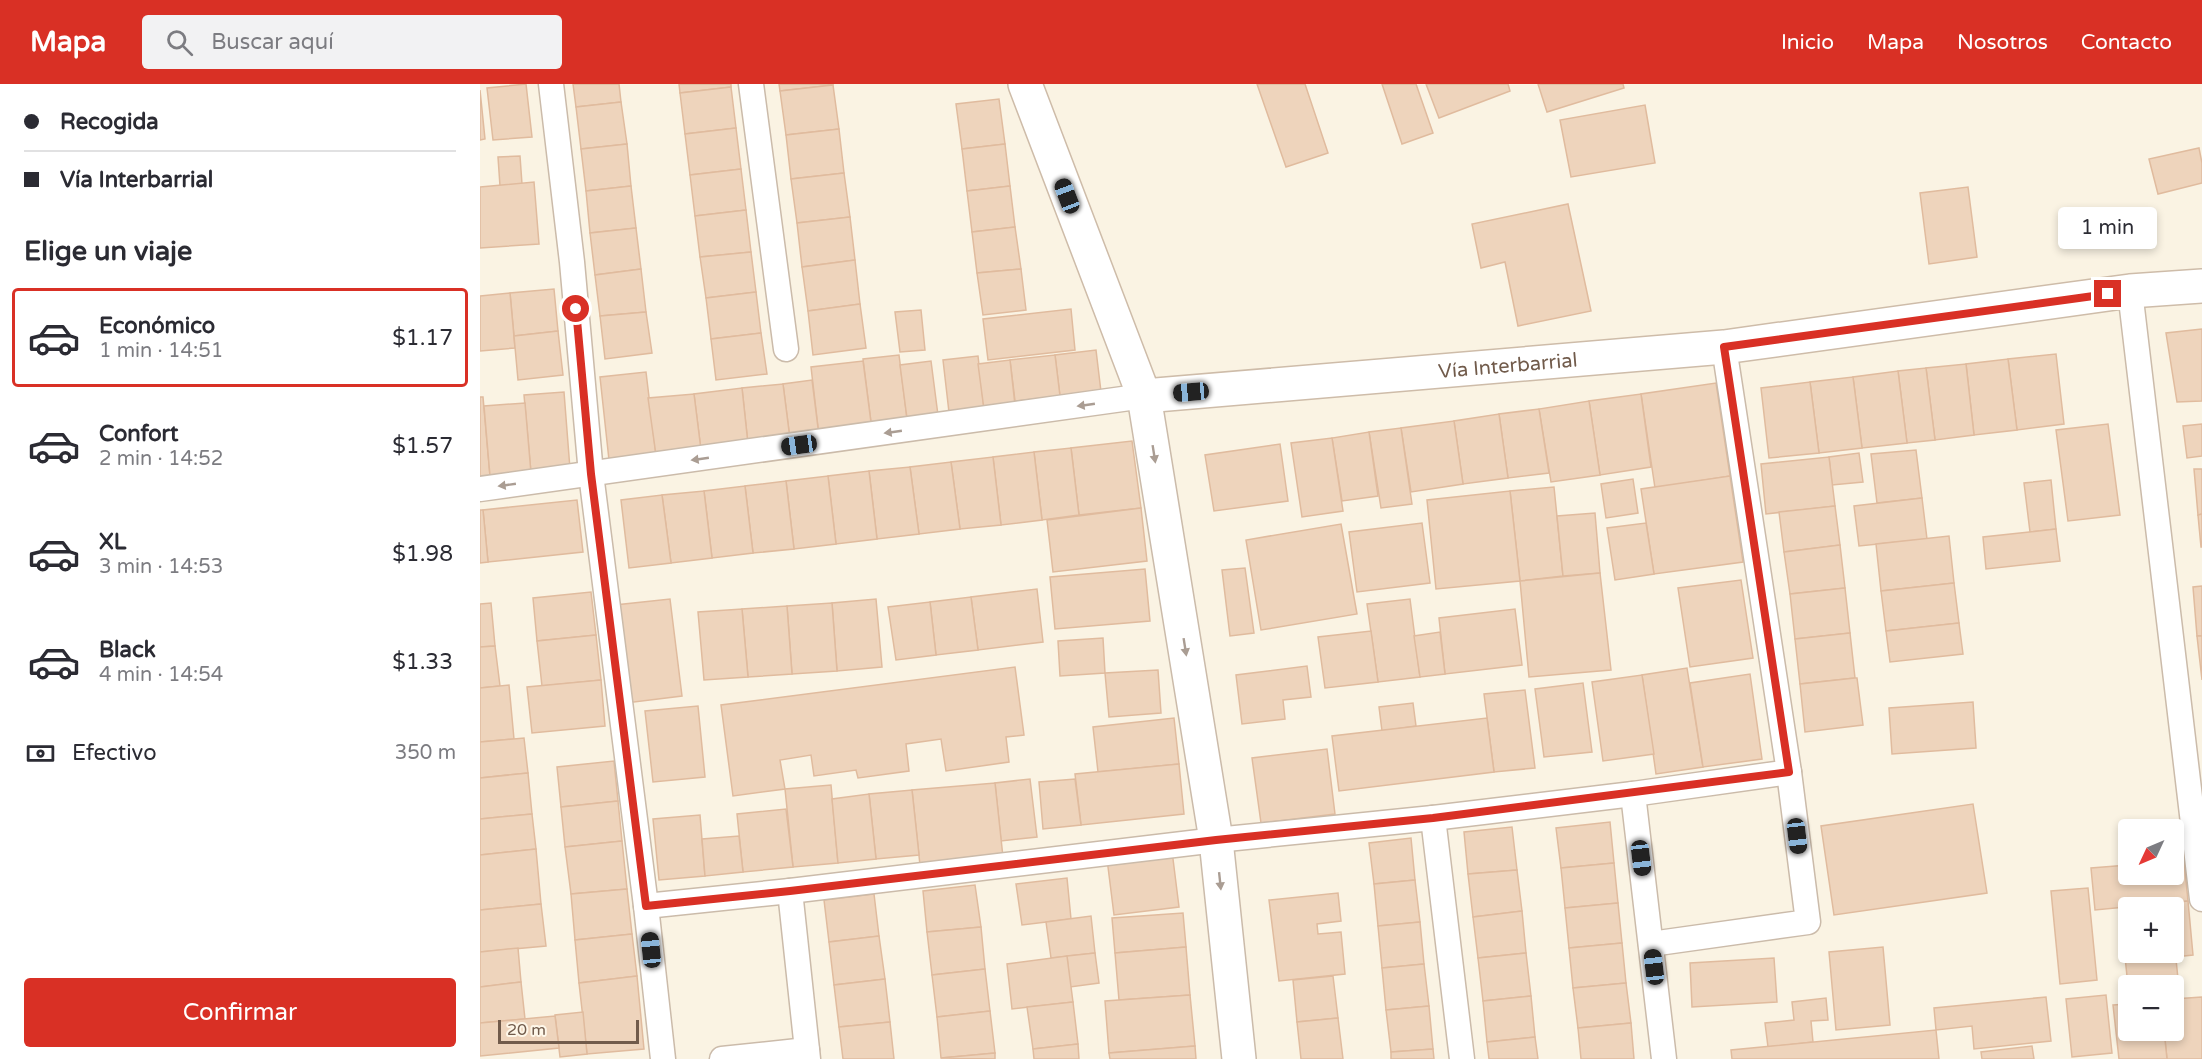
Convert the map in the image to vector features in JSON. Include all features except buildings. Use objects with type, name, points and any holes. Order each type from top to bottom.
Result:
[{"type":"main road","points":[[1025,84],[1144,396],[1216,840],[1239,1059]]},
{"type":"main road","name":"Vía Interbarrial","points":[[1144,396],[1724,347],[2130,291],[2202,286]]},
{"type":"lane","points":[[551,84],[572,262],[591,474],[646,906],[663,1059]]},
{"type":"lane","points":[[751,84],[786,349]]},
{"type":"lane","points":[[2130,291],[2202,899]]},
{"type":"lane","points":[[1651,944],[1808,922],[1789,772],[1724,347]]},
{"type":"lane","points":[[480,489],[1144,396]]},
{"type":"lane","points":[[646,906],[1216,840],[1433,818],[1633,794],[1789,772]]},
{"type":"lane","points":[[1633,794],[1664,1059]]},
{"type":"lane","points":[[1433,818],[1462,1059]]},
{"type":"lane","points":[[722,1059],[808,1054],[790,891]]},
{"type":"route","points":[[576,309],[591,474],[646,906],[1216,840],[1433,818],[1633,794],[1789,772],[1724,347],[2108,294]]}]
